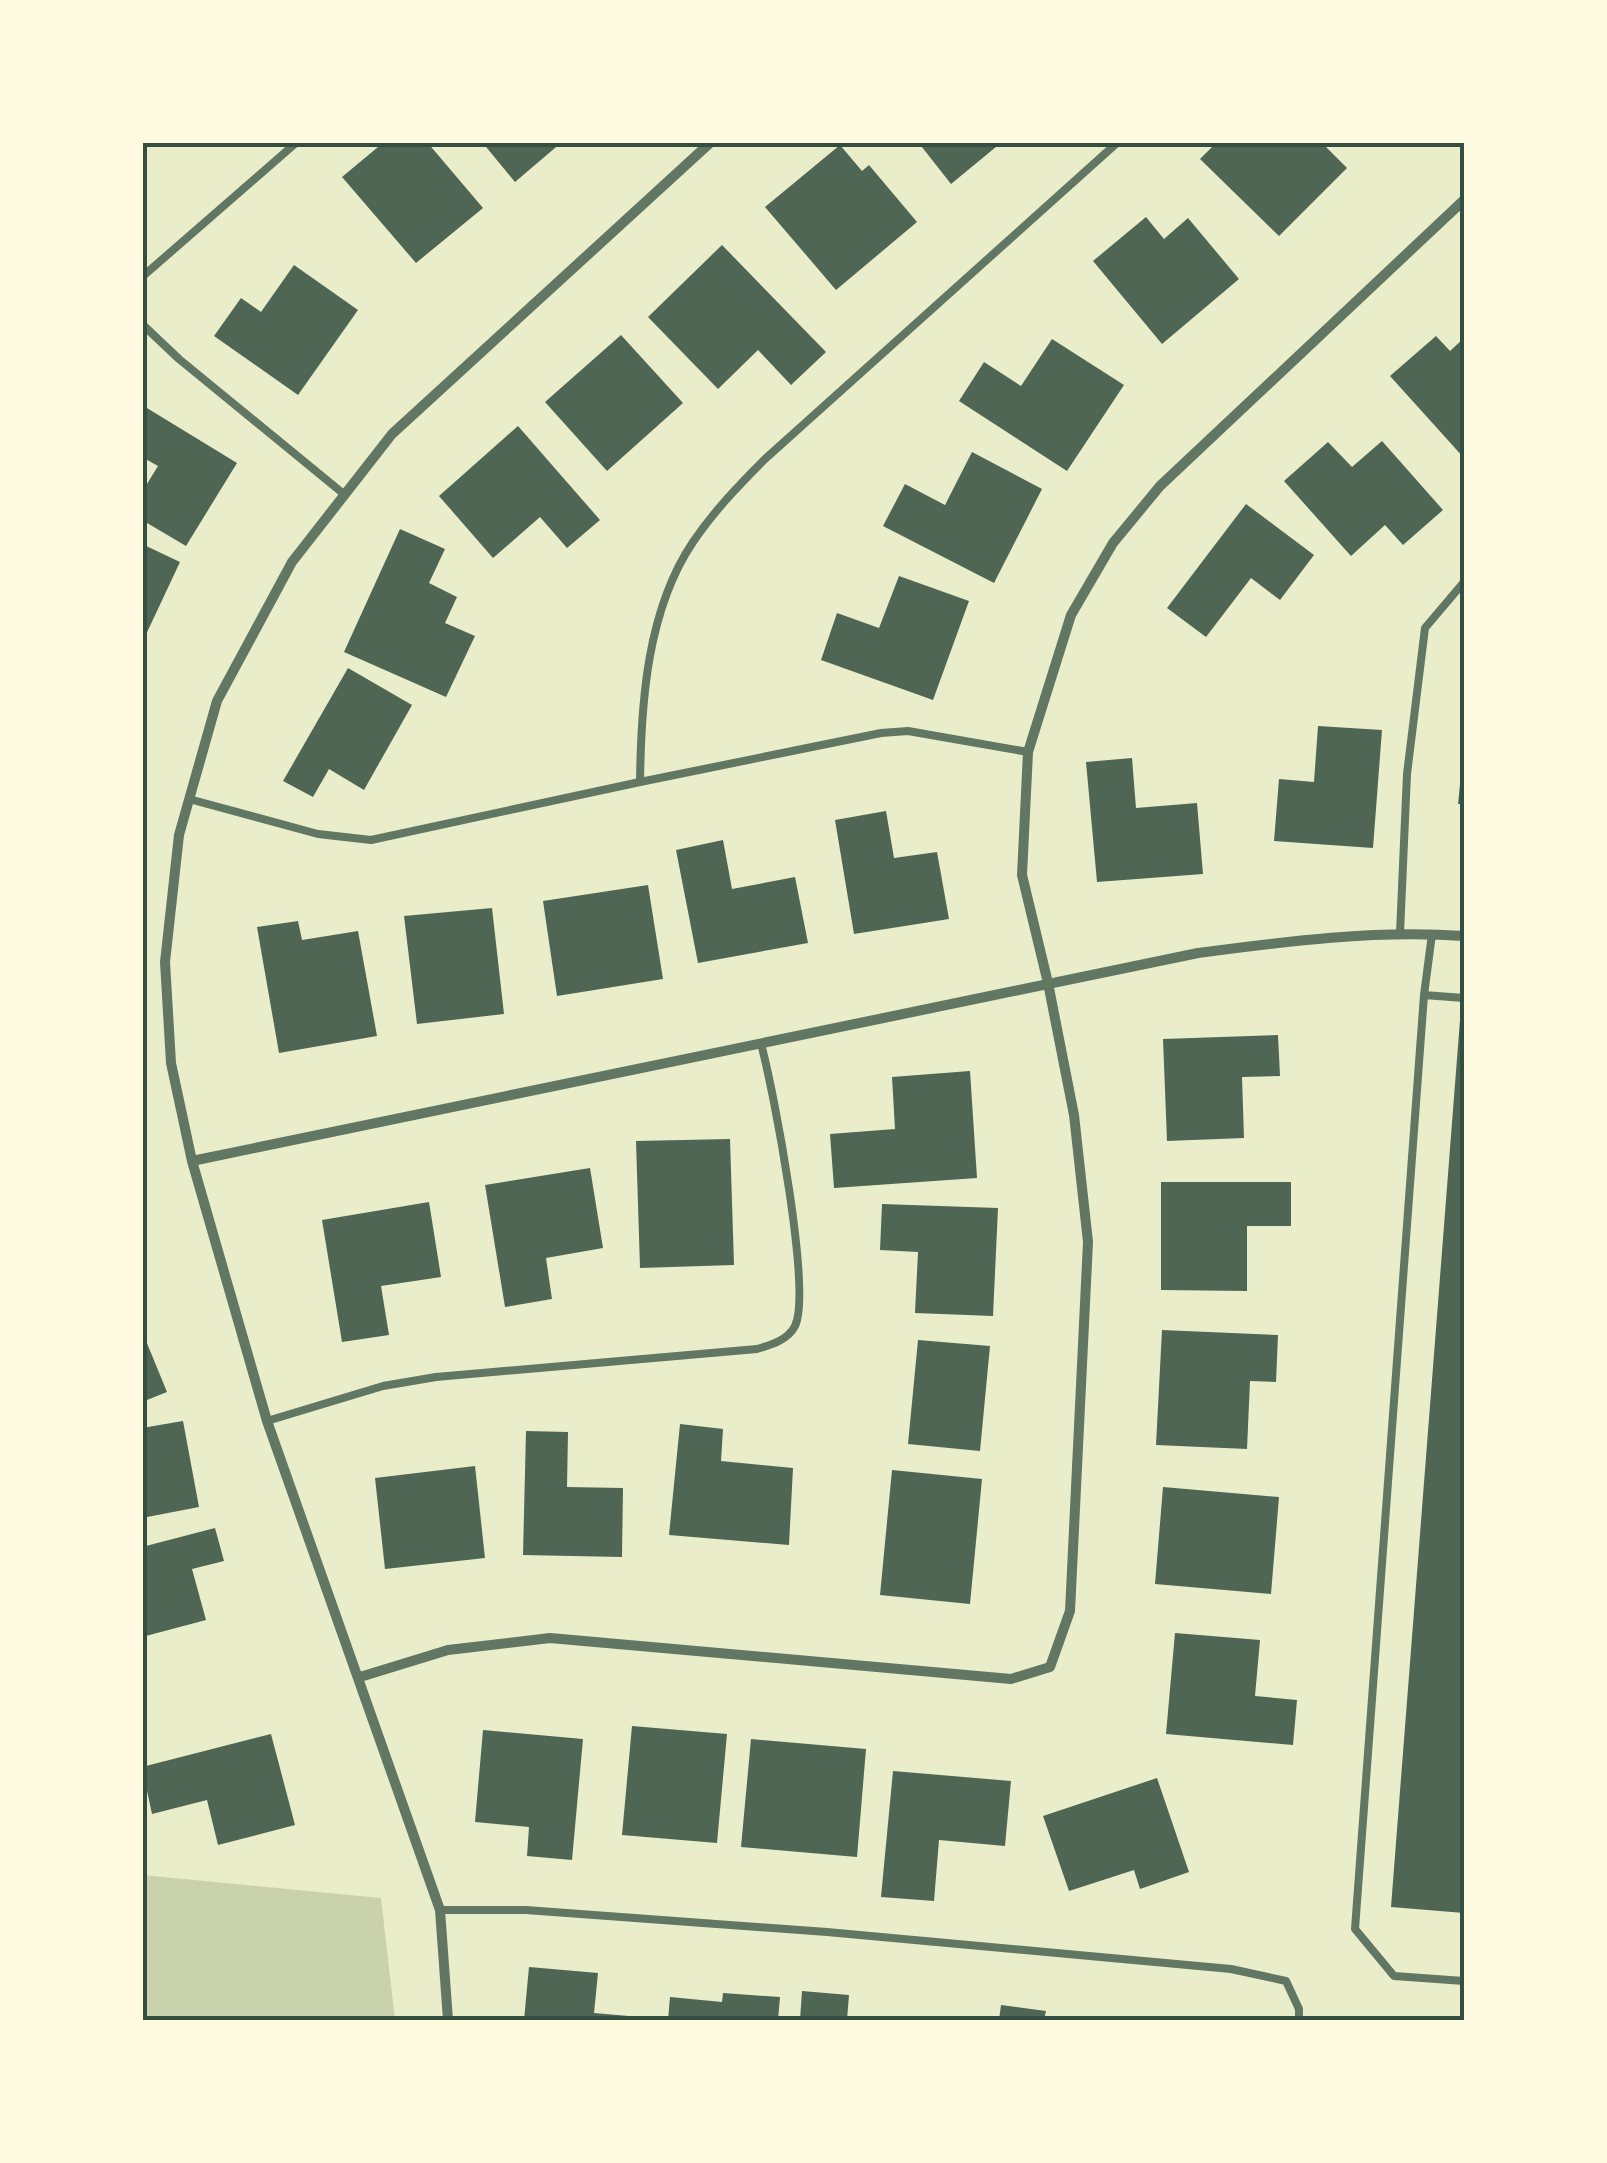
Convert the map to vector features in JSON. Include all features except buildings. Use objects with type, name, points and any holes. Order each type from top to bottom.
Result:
[{"type":"street","points":[[448,2020],[440,1910],[267,1421],[192,1161],[171,1063],[164,962],[180,835],[217,702],[292,562],[392,434],[712,142]]},
{"type":"street","points":[[360,1677],[448,1650],[550,1638],[1011,1680],[1050,1667],[1070,1610],[1088,1242],[1074,1115],[1022,875],[1028,752],[1071,614],[1114,543],[1160,486],[1464,200]]},
{"type":"street","points":[[192,1161],[1198,953],[1317,937],[1400,933],[1464,936]]},
{"type":"lane","points":[[142,277],[297,142]]},
{"type":"lane","points":[[640,782],[641,724],[656,638],[672,582],[692,543],[764,459],[1118,142]]},
{"type":"lane","points":[[142,324],[179,359],[345,494]]},
{"type":"lane","points":[[1400,933],[1407,774],[1425,628],[1464,582]]},
{"type":"lane","points":[[190,799],[318,834],[371,840],[881,732],[908,730],[1028,752]]},
{"type":"lane","points":[[1432,934],[1424,995],[1355,1929],[1394,1976],[1464,1981]]},
{"type":"lane","points":[[1424,995],[1464,998]]},
{"type":"lane","points":[[267,1421],[368,1390],[436,1376],[757,1349],[783,1339],[795,1327],[798,1292],[774,1088],[761,1044]]},
{"type":"lane","points":[[440,1910],[526,1910],[808,1930],[1232,1969],[1286,1981],[1300,2009],[1299,2020]]},
{"type":"green space","points":[[142,1875],[381,1898],[395,2020],[143,2020]]}]
